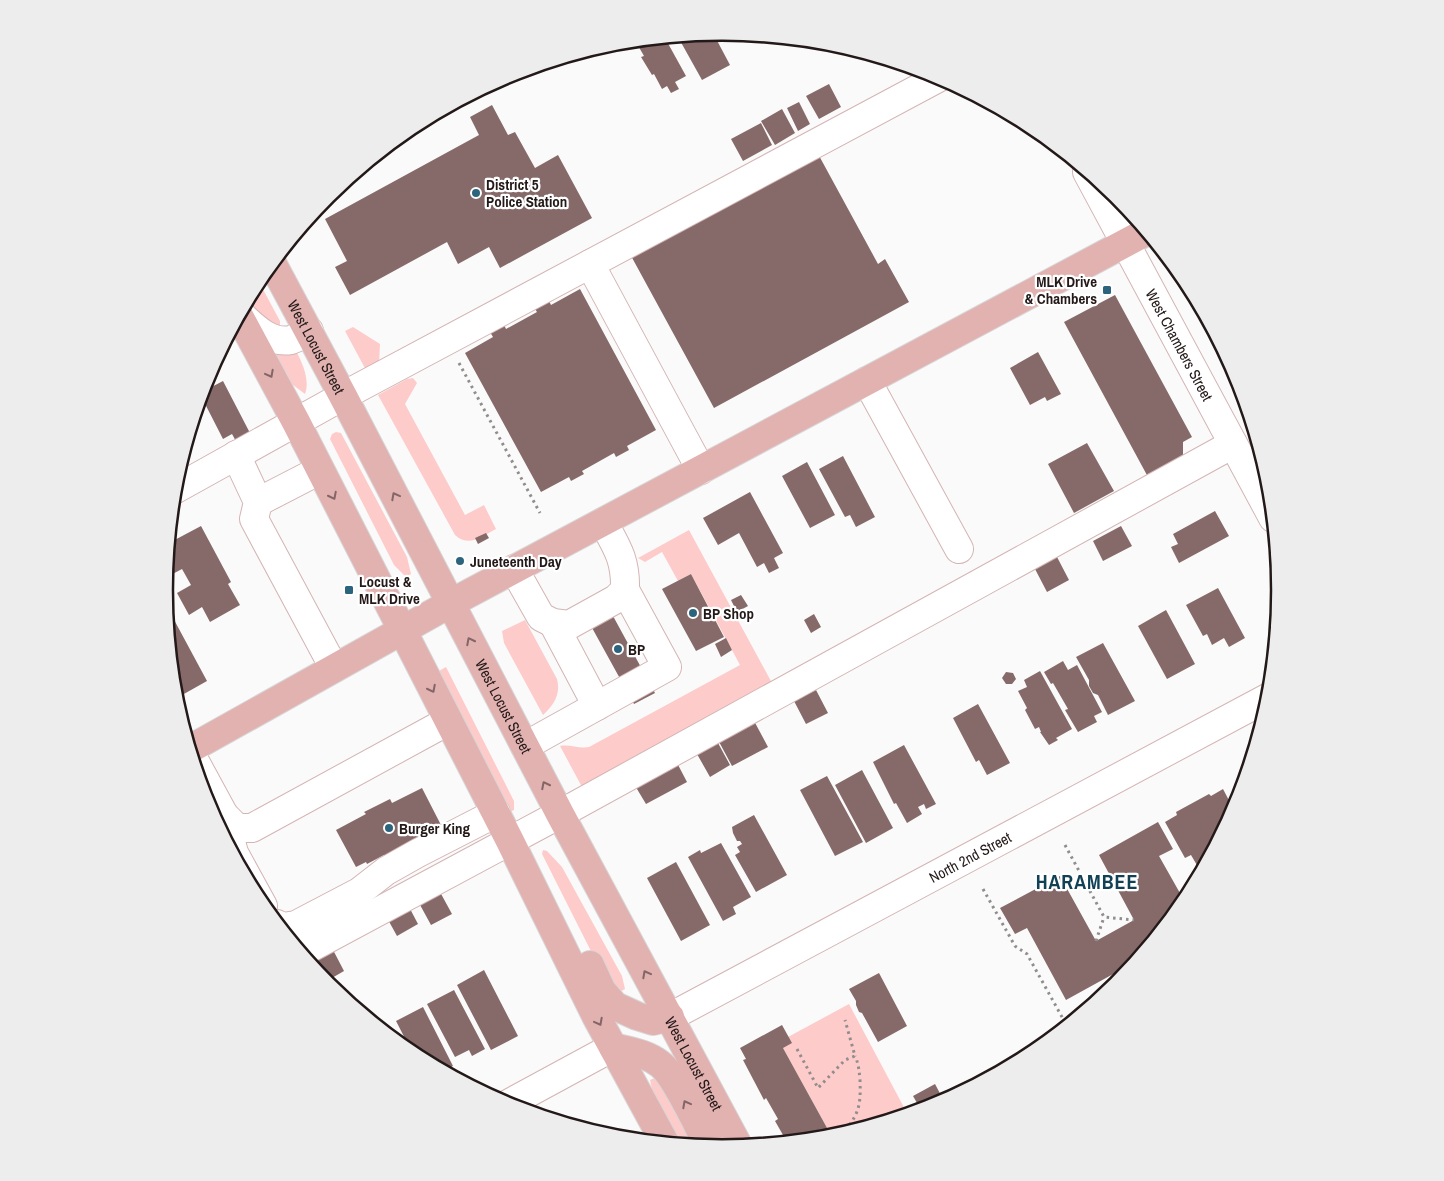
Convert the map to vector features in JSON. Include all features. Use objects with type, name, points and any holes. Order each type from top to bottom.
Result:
[{"type":"main road","points":[[195,746],[451,603],[1136,238]]},
{"type":"main road","name":"West Locust Street","points":[[276,270],[560,814],[735,1140]]},
{"type":"main road","points":[[243,321],[510,840],[613,1047],[662,1136]]},
{"type":"main road","points":[[510,840],[535,856],[602,991],[615,1006],[653,1021],[670,1017]]},
{"type":"main road","points":[[613,1047],[645,1055],[660,1064],[670,1075],[705,1140]]},
{"type":"street","points":[[183,485],[343,396],[930,82]]},
{"type":"street","name":"West Chambers Street","points":[[1108,200],[1136,238],[1233,444],[1264,502]]},
{"type":"street","points":[[590,264],[700,470]]},
{"type":"street","points":[[244,319],[258,331],[270,338],[292,340],[309,331]]},
{"type":"street","points":[[867,381],[958,549]]},
{"type":"street","points":[[307,950],[560,814],[1233,444]]},
{"type":"street","points":[[236,455],[258,502],[254,519],[334,668]]},
{"type":"street","points":[[258,502],[320,470]]},
{"type":"street","points":[[525,746],[667,667],[626,590],[626,574],[622,558],[603,522]]},
{"type":"street","points":[[514,569],[541,616],[553,623],[569,625],[616,599],[626,590]]},
{"type":"street","points":[[553,623],[598,706]]},
{"type":"street","name":"North 2nd Street","points":[[670,1017],[1260,702]]},
{"type":"street","points":[[224,815],[237,828],[252,828],[292,808],[448,721]]},
{"type":"street","points":[[212,792],[224,815],[228,831]]},
{"type":"street","points":[[287,927],[296,926],[359,892],[386,871],[496,813]]},
{"type":"street","points":[[516,1100],[613,1047]]},
{"type":"path","points":[[447,341],[540,513]]},
{"type":"path","points":[[1064,845],[1104,917],[1096,941]]},
{"type":"path","points":[[983,889],[1015,946],[1027,954],[1064,1020]]},
{"type":"path","points":[[1104,917],[1134,920]]},
{"type":"path","points":[[845,1020],[859,1065],[861,1099],[851,1124]]},
{"type":"path","points":[[797,1049],[818,1088],[845,1060],[855,1056]]},
{"type":"shaded area","points":[[263,289],[280,321],[280,325],[277,326],[261,318],[251,308]]},
{"type":"shaded area","points":[[353,327],[380,344],[379,365],[367,372],[345,331]]},
{"type":"shaded area","points":[[270,349],[297,353],[306,378],[305,394],[289,382]]},
{"type":"shaded area","points":[[413,378],[417,383],[405,404],[465,515],[484,505],[496,529],[476,540],[465,541],[455,535],[378,395],[407,379]]},
{"type":"shaded area","points":[[336,432],[341,433],[407,557],[411,574],[406,577],[394,565],[330,439],[332,434]]},
{"type":"shaded area","points":[[689,530],[772,683],[582,787],[560,746],[589,747],[740,665],[691,574],[678,581],[662,552],[645,562],[638,558]]},
{"type":"shaded area","points":[[525,620],[558,684],[556,699],[543,715],[504,643],[502,631]]},
{"type":"shaded area","points":[[446,667],[514,801],[514,810],[510,812],[443,681],[439,671]]},
{"type":"shaded area","points":[[543,850],[547,851],[562,867],[622,976],[625,989],[616,994],[607,983],[542,854]]},
{"type":"shaded area","points":[[849,1004],[905,1109],[828,1129],[783,1048],[788,1037]]},
{"type":"shaded area","points":[[659,1076],[697,1139],[677,1138],[653,1094],[650,1080]]},
{"type":"building","points":[[717,41],[730,65],[702,80],[681,43]]},
{"type":"building","points":[[668,44],[686,76],[675,82],[679,89],[671,93],[667,86],[662,89],[654,74],[652,75],[641,57],[644,56],[639,48]]},
{"type":"building","points":[[829,84],[841,107],[819,119],[806,96]]},
{"type":"building","points":[[799,102],[810,124],[798,131],[787,108]]},
{"type":"building","name":"District 5 Police Station","points":[[492,105],[508,135],[515,132],[535,168],[558,155],[592,218],[500,268],[489,247],[458,264],[447,242],[350,295],[335,267],[347,261],[325,219],[479,135],[470,117]]},
{"type":"building","points":[[782,109],[795,133],[775,145],[761,121]]},
{"type":"building","points":[[761,123],[772,145],[743,161],[731,139]]},
{"type":"building","points":[[817,152],[878,264],[885,259],[909,302],[714,408],[630,254]]},
{"type":"building","points":[[580,289],[656,430],[627,446],[629,450],[616,457],[614,453],[582,471],[584,474],[571,481],[569,477],[541,492],[465,353],[493,337],[490,332],[504,325],[506,329],[537,312],[535,309],[549,301],[551,305]]},
{"type":"building","points":[[1115,295],[1192,437],[1183,442],[1183,458],[1148,477],[1064,322]]},
{"type":"building","points":[[1038,352],[1061,394],[1047,401],[1045,397],[1030,405],[1010,368]]},
{"type":"building","points":[[223,381],[251,435],[237,443],[232,434],[223,439],[206,405],[213,386]]},
{"type":"building","points":[[1087,443],[1114,491],[1074,513],[1048,464]]},
{"type":"building","points":[[843,456],[875,517],[856,527],[850,515],[845,517],[819,469]]},
{"type":"building","points":[[807,462],[835,515],[810,528],[782,476]]},
{"type":"building","points":[[750,492],[783,553],[774,558],[779,568],[769,573],[764,563],[757,567],[739,533],[718,545],[703,518]]},
{"type":"building","points":[[1215,511],[1229,536],[1179,563],[1171,547],[1178,544],[1173,534]]},
{"type":"building","points":[[201,526],[231,582],[228,584],[240,605],[210,622],[202,607],[189,615],[177,593],[191,585],[182,569],[173,574],[175,540]]},
{"type":"building","points":[[1121,526],[1132,546],[1103,561],[1093,541]]},
{"type":"building","points":[[486,533],[489,538],[478,544],[475,538]]},
{"type":"building","points":[[1057,557],[1069,580],[1047,592],[1035,569]]},
{"type":"building","name":"BP Shop","points":[[691,574],[724,637],[696,651],[662,589]]},
{"type":"building","points":[[1218,588],[1245,638],[1229,647],[1224,638],[1212,645],[1207,634],[1203,636],[1186,605]]},
{"type":"building","name":"BP","points":[[601,594],[655,693],[634,704],[580,606]]},
{"type":"building","points":[[741,595],[748,606],[737,612],[731,600]]},
{"type":"building","points":[[1166,610],[1195,664],[1167,679],[1138,626]]},
{"type":"building","points":[[814,614],[821,627],[811,633],[804,620]]},
{"type":"building","points":[[174,619],[207,681],[182,695],[177,662]]},
{"type":"building","points":[[726,638],[732,650],[721,657],[715,644]]},
{"type":"building","points":[[1103,643],[1135,701],[1108,715],[1098,695],[1093,693],[1089,686],[1089,680],[1076,657]]},
{"type":"building","points":[[1063,661],[1068,670],[1077,665],[1102,712],[1094,716],[1097,722],[1078,732],[1065,710],[1068,709],[1053,683],[1051,684],[1044,672]]},
{"type":"building","points":[[1040,671],[1072,729],[1056,738],[1058,740],[1049,745],[1040,732],[1039,727],[1035,729],[1018,691],[1027,687],[1024,680]]},
{"type":"building","points":[[1006,672],[1013,673],[1016,679],[1012,684],[1006,684],[1002,678]]},
{"type":"building","points":[[816,690],[828,713],[806,724],[794,701]]},
{"type":"building","points":[[978,704],[1010,763],[987,775],[979,760],[976,762],[953,718]]},
{"type":"building","points":[[753,719],[768,747],[732,766],[717,738]]},
{"type":"building","points":[[718,743],[730,765],[710,777],[697,754]]},
{"type":"building","points":[[904,745],[936,804],[926,809],[924,804],[918,807],[922,814],[907,823],[896,803],[894,804],[873,762]]},
{"type":"building","points":[[676,761],[687,782],[646,804],[634,784]]},
{"type":"building","points":[[862,770],[893,828],[866,843],[835,785]]},
{"type":"building","points":[[827,776],[863,842],[835,856],[800,790]]},
{"type":"building","name":"Burger King","points":[[422,788],[442,827],[387,861],[384,855],[367,864],[366,862],[356,867],[336,830],[366,814],[364,812],[390,799],[392,803]]},
{"type":"building","points":[[1223,789],[1229,801],[1197,866],[1191,855],[1185,858],[1165,822],[1177,815],[1176,812],[1209,794],[1211,796]]},
{"type":"building","points":[[754,815],[787,875],[756,892],[735,855],[740,852],[737,847],[742,844],[740,841],[737,841],[732,827]]},
{"type":"building","points":[[1158,822],[1173,849],[1159,856],[1180,894],[1158,925],[1117,972],[1066,1000],[1027,928],[1015,934],[1000,908],[1060,876],[1096,941],[1134,920],[1099,855]]},
{"type":"building","points":[[721,843],[751,897],[733,907],[736,914],[723,921],[688,857],[700,850],[701,853]]},
{"type":"building","points":[[676,862],[710,925],[681,941],[647,878]]},
{"type":"building","points":[[440,892],[452,914],[431,925],[419,903]]},
{"type":"building","points":[[408,905],[418,924],[397,936],[386,916]]},
{"type":"building","points":[[332,948],[344,971],[333,978],[314,958]]},
{"type":"building","points":[[484,970],[518,1036],[491,1050],[457,985]]},
{"type":"building","points":[[879,973],[907,1026],[878,1042],[862,1013],[859,1012],[856,1001],[849,989]]},
{"type":"building","points":[[454,990],[485,1049],[472,1056],[469,1050],[455,1057],[427,1004]]},
{"type":"building","points":[[423,1007],[453,1066],[450,1068],[447,1066],[405,1038],[396,1021]]},
{"type":"building","points":[[782,1025],[792,1043],[783,1048],[828,1129],[784,1136],[775,1121],[778,1119],[766,1098],[764,1100],[743,1060],[746,1059],[740,1048]]},
{"type":"building","points":[[935,1084],[940,1094],[917,1104],[913,1096]]},
{"type":"place","name":"District 5 Police Station","points":[[476,193]]},
{"type":"place","name":"MLK Drive & Chambers","points":[[1107,290]]},
{"type":"place","name":"Juneteenth Day","points":[[460,561]]},
{"type":"place","name":"Locust & MLK Drive","points":[[349,590]]},
{"type":"place","name":"BP Shop","points":[[693,613]]},
{"type":"place","name":"BP","points":[[618,649]]},
{"type":"place","name":"Burger King","points":[[389,828]]},
{"type":"district","name":"HARAMBEE","points":[[1087,881]]}]
